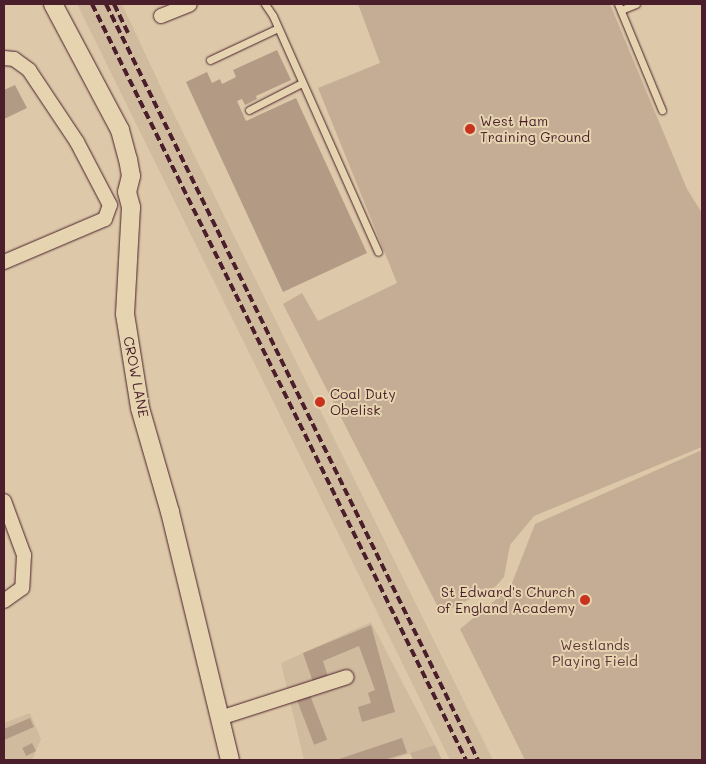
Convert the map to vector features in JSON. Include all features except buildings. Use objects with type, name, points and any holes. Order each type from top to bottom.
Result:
[{"type":"street","name":"CROW LANE","points":[[53,4],[107,104],[125,144],[131,176],[127,186],[127,198],[131,207],[131,232],[125,314],[140,408],[170,512],[230,760]]},
{"type":"street","points":[[161,16],[190,4]]},
{"type":"street","points":[[4,58],[14,59],[21,63],[34,78],[77,142],[110,205],[109,214],[105,219],[4,262]]},
{"type":"street","points":[[4,501],[24,555],[22,588],[4,601]]},
{"type":"street","points":[[220,718],[347,677]]},
{"type":"lane","points":[[265,4],[278,28],[378,252]]},
{"type":"lane","points":[[636,4],[619,7],[662,110]]},
{"type":"lane","points":[[210,60],[278,28]]},
{"type":"lane","points":[[249,110],[302,82]]},
{"type":"shaded area","points":[[77,4],[122,4],[166,98],[493,760],[450,760]]},
{"type":"shaded area","points":[[371,622],[435,745],[391,760],[304,760],[281,663]]},
{"type":"shaded area","points":[[30,713],[41,739],[32,760],[4,760],[4,723]]},
{"type":"green space","points":[[358,4],[610,4],[687,189],[702,213],[702,447],[534,516],[510,545],[504,577],[495,587],[441,613],[283,304],[302,293],[318,321],[397,283],[318,88],[380,63]]},
{"type":"green space","name":"Westlands Playing Field","points":[[702,450],[702,760],[525,760],[460,629],[510,588],[535,524]]},
{"type":"green space","points":[[435,745],[442,760],[413,760],[410,753]]},
{"type":"railway","points":[[92,4],[466,760]]},
{"type":"railway","points":[[106,4],[478,760]]},
{"type":"railway","points":[[114,4],[128,33]]},
{"type":"place","name":"West Ham Training Ground","points":[[470,129]]},
{"type":"place","name":"Coal Duty Obelisk","points":[[320,402]]},
{"type":"place","name":"St Edward's Church of England Academy","points":[[585,600]]}]
